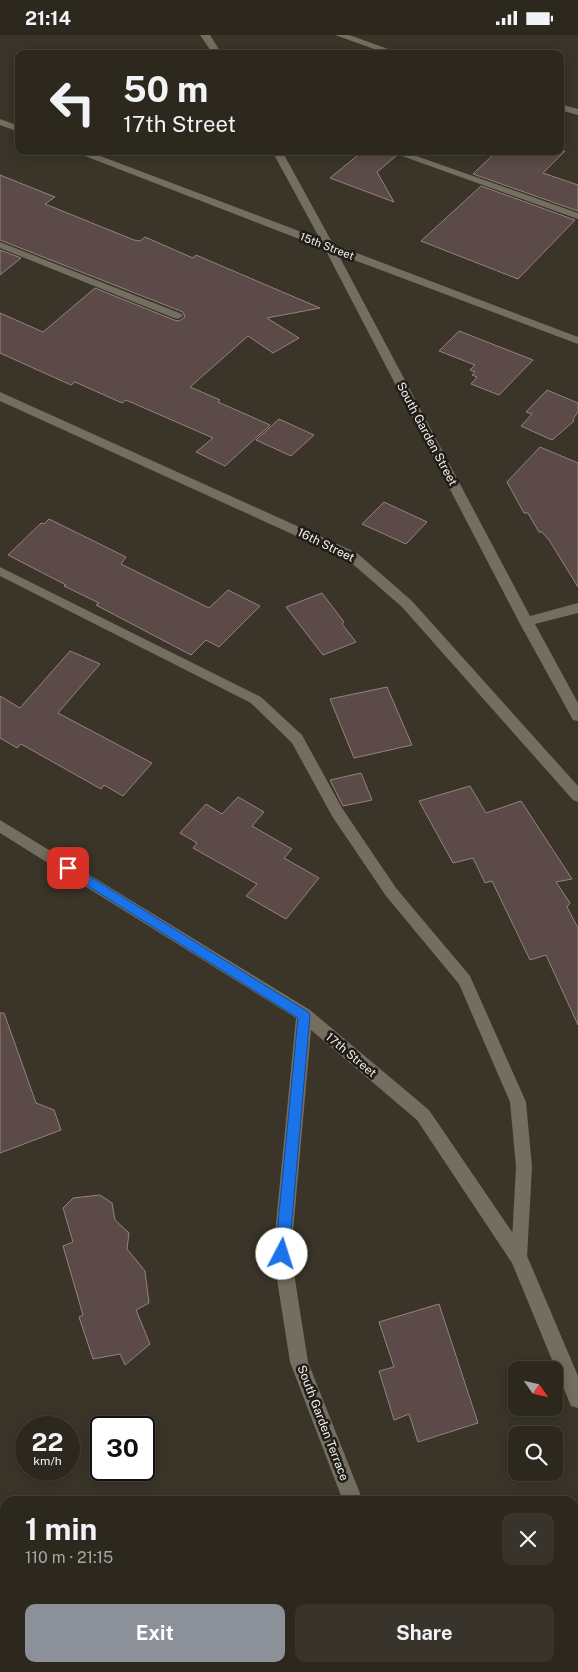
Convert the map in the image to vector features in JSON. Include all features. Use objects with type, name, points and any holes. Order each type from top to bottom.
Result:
[{"type":"street","points":[[205,35],[215,50]]},
{"type":"street","points":[[340,35],[386,50]]},
{"type":"street","points":[[564,108],[578,113]]},
{"type":"street","points":[[0,122],[15,128]]},
{"type":"street","name":"15th Street","points":[[86,155],[578,341]]},
{"type":"street","name":"South Garden Street","points":[[279,155],[526,622],[578,716]]},
{"type":"street","name":"16th Street","points":[[0,396],[352,556],[407,604],[578,795]]},
{"type":"street","points":[[526,622],[578,608]]},
{"type":"street","name":"17th Street","points":[[0,826],[304,1015],[423,1115],[519,1257],[578,1399]]},
{"type":"street","name":"South Garden Terrace","points":[[304,1015],[282,1254],[299,1361],[351,1496]]},
{"type":"lane","points":[[403,155],[578,216]]},
{"type":"lane","points":[[0,245],[178,316]]},
{"type":"lane","points":[[0,571],[256,700],[297,739],[337,812],[391,893],[465,980],[518,1102],[524,1167],[519,1257]]},
{"type":"building","points":[[358,155],[396,156],[377,172],[394,202],[330,178]]},
{"type":"building","points":[[493,155],[561,155],[543,173],[578,185],[578,211],[473,174]]},
{"type":"building","points":[[0,175],[55,197],[45,204],[134,240],[140,241],[145,237],[193,258],[196,255],[320,308],[267,318],[299,338],[273,353],[248,336],[190,387],[220,400],[218,402],[270,425],[225,466],[196,452],[213,438],[126,400],[122,403],[75,382],[71,385],[0,353],[0,313],[43,332],[95,288],[174,320],[179,321],[185,317],[183,312],[0,240]]},
{"type":"building","points":[[481,186],[575,220],[518,279],[421,241]]},
{"type":"building","points":[[0,250],[21,258],[0,275]]},
{"type":"building","points":[[459,331],[533,360],[499,395],[471,384],[477,377],[472,375],[475,372],[470,370],[475,365],[439,351]]},
{"type":"building","points":[[547,390],[578,403],[578,412],[573,419],[574,421],[552,440],[521,426],[532,414],[526,412]]},
{"type":"building","points":[[279,419],[314,435],[291,456],[256,440]]},
{"type":"building","points":[[540,447],[578,463],[578,587],[549,540],[542,532],[539,532],[528,513],[524,513],[507,482]]},
{"type":"building","points":[[384,502],[427,522],[406,544],[362,524]]},
{"type":"building","points":[[49,519],[126,557],[121,564],[209,608],[228,590],[260,606],[219,647],[206,640],[191,655],[96,605],[99,603],[8,555],[41,523],[44,524]]},
{"type":"building","points":[[322,593],[344,622],[342,624],[356,642],[323,655],[286,607]]},
{"type":"building","points":[[70,651],[100,664],[58,713],[152,763],[123,796],[104,785],[101,789],[21,744],[17,748],[0,738],[0,696],[20,708]]},
{"type":"building","points":[[387,687],[412,745],[354,758],[330,699]]},
{"type":"building","points":[[361,773],[372,800],[343,806],[330,780]]},
{"type":"building","points":[[470,786],[486,813],[521,801],[572,879],[556,882],[570,903],[567,907],[578,928],[578,1025],[546,955],[530,960],[492,881],[485,883],[473,858],[453,863],[419,801]]},
{"type":"building","points":[[238,797],[264,812],[252,826],[292,849],[284,858],[319,878],[286,919],[246,896],[257,884],[193,848],[197,843],[180,833],[206,804],[222,814]]},
{"type":"building","points":[[0,1013],[4,1013],[36,1103],[54,1110],[61,1130],[0,1153]]},
{"type":"building","points":[[100,1195],[112,1203],[115,1220],[129,1233],[127,1249],[145,1271],[149,1303],[136,1310],[150,1344],[125,1365],[120,1354],[93,1359],[79,1317],[83,1315],[63,1246],[73,1242],[63,1208],[73,1198]]},
{"type":"building","points":[[439,1304],[478,1423],[418,1442],[409,1414],[394,1420],[379,1371],[394,1367],[379,1322]]},
{"type":"route","points":[[68,868],[304,1015],[282,1254]]}]
